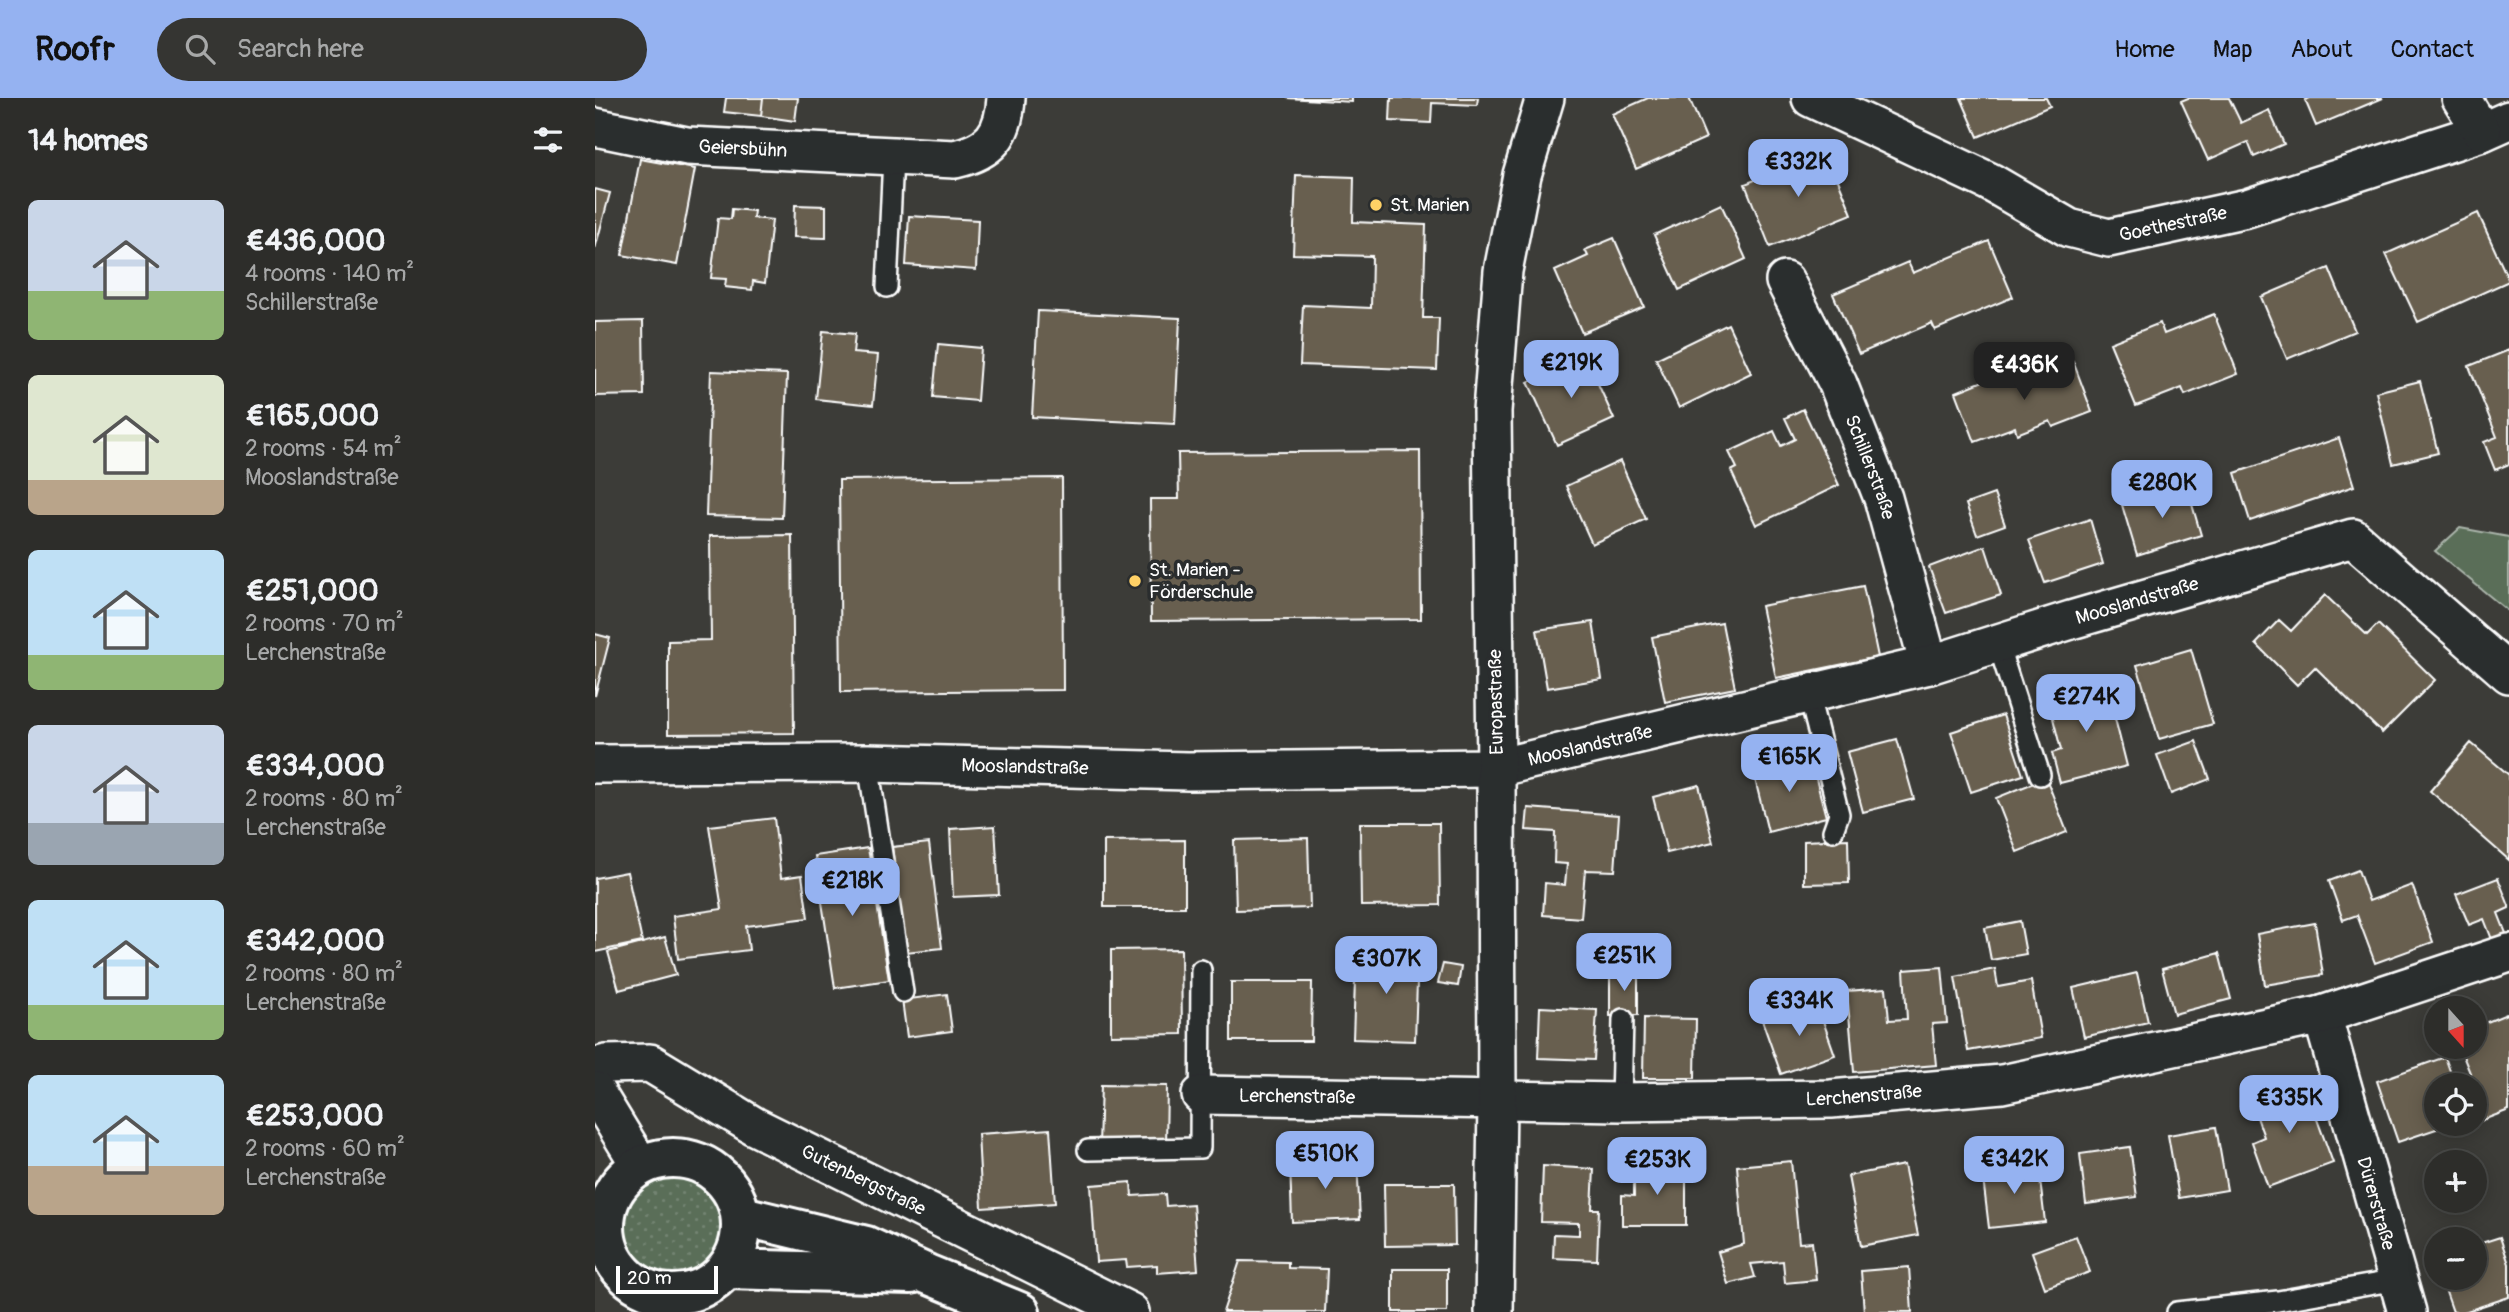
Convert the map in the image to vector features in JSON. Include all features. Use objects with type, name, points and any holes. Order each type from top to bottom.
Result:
[{"type":"main road","points":[[665,1157],[692,1159],[716,1171],[733,1191],[742,1216],[740,1244],[727,1269],[713,1282],[698,1290],[680,1294],[662,1303],[606,1264],[608,1249],[601,1212],[618,1184],[640,1166],[665,1157]]},
{"type":"main road","points":[[742,1216],[866,1246],[1020,1312]]},
{"type":"main road","points":[[727,1269],[927,1274]]},
{"type":"street","name":"Geiersbühn","points":[[595,127],[687,146],[955,159],[976,154],[993,141],[1005,117],[1006,98]]},
{"type":"street","name":"Europastraße","points":[[1494,1312],[1497,1102],[1492,411],[1503,271],[1522,175],[1545,98]]},
{"type":"street","name":"Goethestraße","points":[[1811,98],[1990,182],[2069,228],[2109,238],[2246,208],[2495,126]]},
{"type":"street","points":[[2461,98],[2495,126]]},
{"type":"street","name":"Schillerstraße","points":[[1784,281],[1838,384],[1884,498],[1929,664]]},
{"type":"street","name":"Mooslandstraße","points":[[595,764],[868,763],[1188,771],[1496,768],[1929,664],[2353,538],[2509,674]]},
{"type":"street","name":"Lerchenstraße","points":[[1201,1095],[1621,1102],[1831,1099],[2002,1084],[2322,1015],[2509,953]]},
{"type":"street","name":"Dürerstraße","points":[[2322,1015],[2402,1296]]},
{"type":"street","name":"Gutenbergstraße","points":[[596,1090],[606,1064],[650,1063],[754,1126],[1130,1312]]},
{"type":"street","points":[[596,1090],[640,1166]]},
{"type":"lane","points":[[887,287],[893,157]]},
{"type":"lane","points":[[1998,644],[2040,775]]},
{"type":"lane","points":[[1808,692],[1839,814],[1833,831]]},
{"type":"lane","points":[[868,763],[903,992]]},
{"type":"lane","points":[[1087,1150],[1200,1148],[1201,970]]},
{"type":"lane","points":[[1621,1102],[1623,1019]]},
{"type":"lane","points":[[2177,1312],[2278,1301],[2402,1296]]},
{"type":"green space","points":[[2460,528],[2509,537],[2509,612],[2435,551]]},
{"type":"green space","points":[[674,1175],[693,1178],[710,1189],[721,1206],[724,1225],[721,1244],[710,1261],[693,1272],[674,1275],[655,1272],[638,1261],[627,1244],[624,1225],[627,1206],[638,1189],[655,1178]]},
{"type":"building","points":[[726,98],[763,98],[761,116],[724,112]]},
{"type":"building","points":[[763,98],[798,98],[795,121],[761,116]]},
{"type":"building","points":[[1287,98],[1352,98],[1352,102]]},
{"type":"building","points":[[1391,98],[1478,98],[1477,105],[1432,103],[1431,123],[1390,121]]},
{"type":"building","points":[[1648,98],[1689,98],[1706,138],[1636,169],[1612,114]]},
{"type":"building","points":[[1961,98],[2046,98],[2050,106],[1978,137]]},
{"type":"building","points":[[2188,98],[2229,98],[2241,123],[2269,110],[2284,144],[2254,157],[2248,142],[2208,160],[2181,101]]},
{"type":"building","points":[[2383,98],[2316,126],[2305,100]]},
{"type":"building","points":[[1826,151],[1852,214],[1770,247],[1745,184]]},
{"type":"building","points":[[640,159],[695,169],[677,265],[622,255]]},
{"type":"building","points":[[1296,175],[1354,177],[1353,222],[1426,225],[1423,318],[1439,318],[1437,370],[1300,365],[1303,305],[1371,308],[1372,256],[1293,254]]},
{"type":"building","points":[[595,189],[610,193],[595,249]]},
{"type":"building","points":[[1721,204],[1746,259],[1679,290],[1654,235]]},
{"type":"building","points":[[795,205],[826,206],[826,238],[794,237]]},
{"type":"building","points":[[732,209],[754,211],[753,218],[772,220],[765,283],[753,281],[752,290],[725,287],[726,279],[711,278],[718,218],[731,219]]},
{"type":"building","points":[[2478,213],[2509,281],[2418,322],[2386,254]]},
{"type":"building","points":[[909,216],[978,220],[976,270],[906,265]]},
{"type":"building","points":[[1614,238],[1644,307],[1582,333],[1555,271],[1588,256],[1585,250]]},
{"type":"building","points":[[1989,241],[2013,297],[1935,330],[1932,323],[1859,354],[1833,294],[1908,262],[1913,273]]},
{"type":"building","points":[[2329,268],[2355,331],[2287,359],[2261,297]]},
{"type":"building","points":[[1038,311],[1180,318],[1175,424],[1032,417]]},
{"type":"building","points":[[2214,314],[2238,374],[2185,395],[2182,388],[2136,406],[2110,343],[2160,323],[2164,334]]},
{"type":"building","points":[[643,321],[644,395],[595,396],[595,322]]},
{"type":"building","points":[[1728,324],[1751,373],[1679,408],[1656,359]]},
{"type":"building","points":[[823,331],[855,334],[853,353],[878,355],[873,405],[816,399]]},
{"type":"building","points":[[938,344],[981,348],[977,401],[933,397]]},
{"type":"building","points":[[2509,350],[2509,464],[2495,470],[2484,442],[2497,437],[2469,366]]},
{"type":"building","points":[[1585,355],[1614,419],[1557,445],[1528,382]]},
{"type":"building","points":[[2073,361],[2092,412],[2053,427],[2050,421],[2017,434],[2015,427],[1975,442],[1956,392],[1993,377],[1996,382],[2031,369],[2034,376]]},
{"type":"building","points":[[711,371],[787,374],[782,518],[706,516]]},
{"type":"building","points":[[2420,381],[2438,453],[2393,464],[2376,392]]},
{"type":"building","points":[[1803,409],[1839,485],[1756,525],[1731,471],[1737,468],[1729,452],[1774,431],[1781,446],[1795,439],[1785,418]]},
{"type":"building","points":[[2339,438],[2354,486],[2250,521],[2235,473]]},
{"type":"building","points":[[1420,451],[1421,619],[1151,621],[1150,499],[1179,499],[1178,453]]},
{"type":"building","points":[[1620,461],[1646,519],[1592,544],[1566,486]]},
{"type":"building","points":[[1062,478],[1063,690],[841,692],[839,480]]},
{"type":"building","points":[[2186,484],[2201,535],[2137,555],[2122,505]]},
{"type":"building","points":[[1994,494],[2005,525],[1977,535],[1966,504]]},
{"type":"building","points":[[2090,519],[2103,564],[2045,583],[2029,540]]},
{"type":"building","points":[[792,535],[794,733],[668,734],[668,641],[711,640],[710,536]]},
{"type":"building","points":[[1985,546],[2001,595],[1946,613],[1929,567]]},
{"type":"building","points":[[1863,586],[1878,657],[1776,678],[1761,606]]},
{"type":"building","points":[[2325,595],[2367,635],[2378,624],[2435,680],[2382,733],[2315,667],[2297,685],[2256,644],[2279,620],[2291,631]]},
{"type":"building","points":[[1593,622],[1602,679],[1547,688],[1537,630]]},
{"type":"building","points":[[1722,623],[1735,688],[1665,702],[1652,637]]},
{"type":"building","points":[[595,634],[610,638],[595,696]]},
{"type":"building","points":[[2191,649],[2213,724],[2159,739],[2137,665]]},
{"type":"building","points":[[2106,683],[2127,766],[2060,783],[2052,753],[2061,750],[2048,698]]},
{"type":"building","points":[[2003,715],[2023,775],[1971,792],[1951,732]]},
{"type":"building","points":[[1897,739],[1914,799],[1863,812],[1847,752]]},
{"type":"building","points":[[2196,741],[2210,779],[2171,794],[2157,755]]},
{"type":"building","points":[[2471,743],[2509,775],[2509,860],[2430,791]]},
{"type":"building","points":[[1810,756],[1826,817],[1768,832],[1753,771]]},
{"type":"building","points":[[2046,778],[2067,832],[2017,852],[1996,798]]},
{"type":"building","points":[[1699,785],[1713,842],[1667,853],[1653,797]]},
{"type":"building","points":[[1528,808],[1619,815],[1615,871],[1585,870],[1581,918],[1543,915],[1545,883],[1565,885],[1567,864],[1554,863],[1555,832],[1526,830]]},
{"type":"building","points":[[774,818],[781,878],[802,875],[808,918],[746,926],[749,950],[678,959],[673,916],[722,909],[709,826]]},
{"type":"building","points":[[1360,823],[1439,823],[1440,905],[1361,906]]},
{"type":"building","points":[[995,826],[999,895],[953,897],[950,829]]},
{"type":"building","points":[[1308,838],[1310,908],[1236,910],[1234,840]]},
{"type":"building","points":[[1848,839],[1849,883],[1804,884],[1804,841]]},
{"type":"building","points":[[1185,840],[1185,907],[1104,907],[1104,841]]},
{"type":"building","points":[[929,843],[942,948],[906,952],[892,847]]},
{"type":"building","points":[[868,848],[889,980],[835,988],[815,856]]},
{"type":"building","points":[[2358,870],[2369,901],[2412,885],[2433,942],[2375,963],[2357,915],[2343,920],[2329,881]]},
{"type":"building","points":[[627,872],[642,942],[595,952],[595,878]]},
{"type":"building","points":[[2498,878],[2509,906],[2498,913],[2507,936],[2493,942],[2484,919],[2469,925],[2456,894]]},
{"type":"building","points":[[2020,921],[2026,954],[1991,960],[1985,928]]},
{"type":"building","points":[[2315,923],[2323,975],[2265,985],[2257,934]]},
{"type":"building","points":[[665,937],[676,975],[619,990],[608,952]]},
{"type":"building","points":[[1181,949],[1182,1034],[1111,1035],[1111,950]]},
{"type":"building","points":[[1356,951],[1418,952],[1415,1041],[1353,1039]]},
{"type":"building","points":[[2219,953],[2231,999],[2174,1014],[2162,969]]},
{"type":"building","points":[[1443,964],[1461,967],[1458,986],[1438,983]]},
{"type":"building","points":[[1942,967],[1947,1023],[1932,1024],[1936,1065],[1854,1072],[1847,991],[1886,988],[1889,1020],[1907,1019],[1904,970]]},
{"type":"building","points":[[1995,969],[1998,987],[2031,981],[2041,1038],[1968,1051],[1955,977]]},
{"type":"building","points":[[1610,971],[1638,971],[1638,1015],[1610,1016]]},
{"type":"building","points":[[2137,973],[2148,1022],[2084,1037],[2073,988]]},
{"type":"building","points":[[1231,982],[1312,982],[1311,1041],[1231,1041]]},
{"type":"building","points":[[947,994],[952,1031],[907,1037],[902,1000]]},
{"type":"building","points":[[1816,1001],[1835,1055],[1781,1074],[1762,1020]]},
{"type":"building","points":[[1540,1007],[1597,1010],[1594,1060],[1538,1058]]},
{"type":"building","points":[[2509,1013],[2509,1110],[2487,1118],[2487,1073],[2470,1073],[2464,1059],[2487,1059],[2487,1022]]},
{"type":"building","points":[[1644,1018],[1696,1019],[1695,1078],[1643,1078]]},
{"type":"building","points":[[2439,1059],[2446,1059],[2451,1073],[2424,1073],[2424,1133],[2398,1142],[2377,1081]]},
{"type":"building","points":[[2303,1081],[2333,1163],[2268,1187],[2252,1142],[2264,1137],[2251,1100]]},
{"type":"building","points":[[1101,1085],[1167,1086],[1166,1146],[1099,1145]]},
{"type":"building","points":[[2216,1127],[2227,1190],[2179,1198],[2168,1135]]},
{"type":"building","points":[[1050,1129],[1055,1203],[982,1208],[978,1134]]},
{"type":"building","points":[[2130,1147],[2137,1197],[2086,1204],[2080,1154]]},
{"type":"building","points":[[1357,1160],[1360,1219],[1292,1222],[1290,1163]]},
{"type":"building","points":[[1791,1161],[1799,1243],[1812,1242],[1816,1280],[1785,1283],[1783,1261],[1751,1264],[1755,1277],[1728,1284],[1718,1252],[1744,1244],[1737,1166]]},
{"type":"building","points":[[2038,1163],[2045,1222],[1989,1228],[1982,1170]]},
{"type":"building","points":[[1904,1165],[1918,1235],[1861,1246],[1848,1176]]},
{"type":"building","points":[[1543,1166],[1594,1169],[1592,1209],[1599,1209],[1597,1260],[1553,1258],[1554,1234],[1579,1235],[1579,1223],[1541,1222]]},
{"type":"building","points":[[1634,1167],[1686,1167],[1686,1225],[1622,1225],[1622,1195],[1634,1196]]},
{"type":"building","points":[[1131,1182],[1132,1196],[1165,1194],[1166,1206],[1193,1204],[1198,1270],[1157,1273],[1157,1265],[1127,1267],[1126,1260],[1096,1262],[1091,1185]]},
{"type":"building","points":[[1384,1184],[1454,1184],[1455,1245],[1385,1246]]},
{"type":"building","points":[[2076,1236],[2090,1272],[2045,1288],[2032,1252]]},
{"type":"building","points":[[2500,1237],[2509,1264],[2509,1297],[2464,1312],[2453,1312],[2445,1290],[2487,1290],[2487,1241]]},
{"type":"building","points":[[1240,1261],[1288,1262],[1288,1268],[1327,1269],[1325,1312],[1223,1312]]},
{"type":"building","points":[[1909,1267],[1912,1312],[1864,1312],[1861,1271]]},
{"type":"building","points":[[1393,1269],[1447,1269],[1447,1312],[1393,1312]]},
{"type":"place","name":"St. Marien","points":[[1376,205]]},
{"type":"place","name":"St. Marien - Förderschule","points":[[1135,581]]}]
